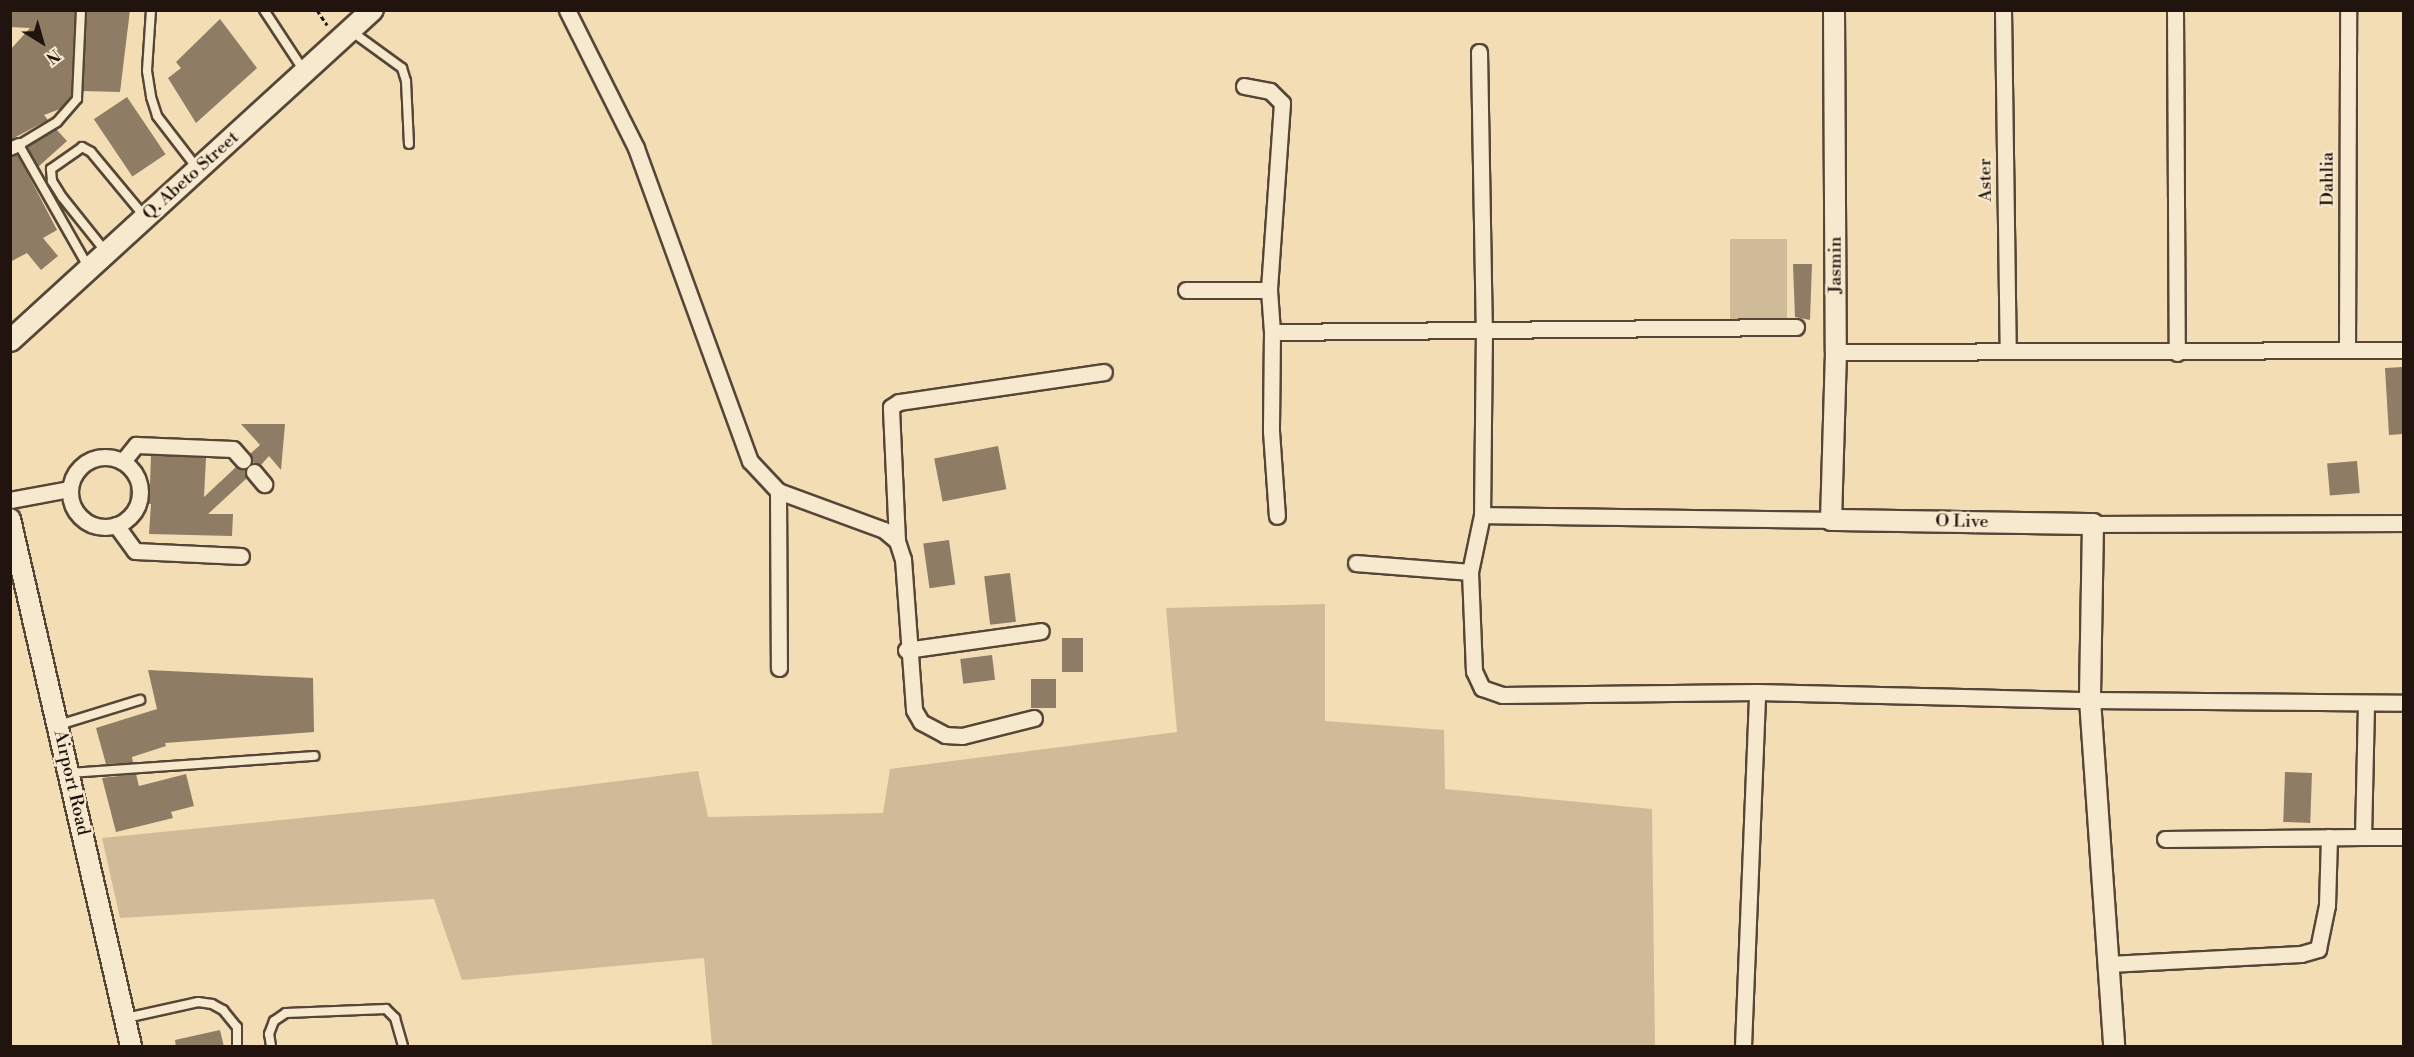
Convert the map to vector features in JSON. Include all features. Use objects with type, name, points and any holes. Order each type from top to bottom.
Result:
[{"type":"main road","name":"Q. Abeto Street","points":[[10,340],[372,10]]},
{"type":"street","points":[[567,10],[636,148],[750,461],[777,491],[884,530],[897,541]]},
{"type":"street","name":"Jasmin","points":[[1831,520],[1836,352],[1834,10]]},
{"type":"street","name":"Aster","points":[[2003,10],[2008,349]]},
{"type":"street","points":[[2175,10],[2176,353]]},
{"type":"street","name":"Dahlia","points":[[2347,348],[2348,10]]},
{"type":"street","points":[[1479,52],[1484,328],[1482,515],[1470,572],[1474,671],[1482,688],[1502,694],[1757,692],[2090,700],[2403,703]]},
{"type":"street","points":[[1244,86],[1270,91],[1282,103],[1269,290],[1272,332],[1271,431],[1277,516]]},
{"type":"street","points":[[1186,290],[1269,290]]},
{"type":"street","points":[[1272,332],[1484,328],[1796,327]]},
{"type":"street","points":[[1836,352],[2008,349],[2176,353],[2347,348],[2403,350]]},
{"type":"street","points":[[1034,718],[962,736],[932,730],[914,710],[906,650],[903,559],[897,541],[891,407],[899,402],[1104,372]]},
{"type":"street","points":[[123,461],[136,445],[233,449],[264,484]]},
{"type":"street","points":[[113,457],[123,461],[138,478],[140,501],[135,511],[116,525],[93,525],[82,519],[75,510],[70,489],[74,476],[90,460],[113,457]]},
{"type":"street","points":[[10,500],[70,489]]},
{"type":"street","points":[[777,491],[779,668]]},
{"type":"street","points":[[1482,515],[1831,520]]},
{"type":"street","name":"Airport Road","points":[[10,519],[131,1047]]},
{"type":"street","name":"O Live","points":[[1831,520],[2093,524]]},
{"type":"street","points":[[2114,1047],[2090,700],[2093,524],[2403,522]]},
{"type":"street","points":[[116,525],[135,551],[241,556]]},
{"type":"street","points":[[1356,563],[1470,572]]},
{"type":"street","points":[[906,650],[1041,631]]},
{"type":"street","points":[[1743,1047],[1757,692]]},
{"type":"street","points":[[2363,837],[2366,703]]},
{"type":"street","points":[[2109,964],[2301,954],[2318,949],[2327,905],[2329,837]]},
{"type":"street","points":[[2165,839],[2403,837]]},
{"type":"lane","points":[[81,10],[77,99],[57,122],[15,147],[89,269]]},
{"type":"lane","points":[[151,10],[147,71],[151,97],[157,116],[199,170]]},
{"type":"lane","points":[[264,10],[304,73]]},
{"type":"lane","points":[[350,31],[402,68],[410,144]]},
{"type":"lane","points":[[107,253],[62,197],[52,181],[51,169],[82,147],[91,152],[146,218]]},
{"type":"lane","points":[[58,725],[140,700]]},
{"type":"lane","points":[[69,773],[314,756]]},
{"type":"lane","points":[[124,1018],[198,1002],[212,1004],[237,1027],[237,1047]]},
{"type":"lane","points":[[272,1047],[269,1034],[274,1021],[286,1012],[386,1009],[396,1018],[403,1047]]},
{"type":"shaded area","points":[[1730,239],[1787,239],[1787,321],[1730,321]]},
{"type":"shaded area","points":[[1325,604],[1325,721],[1444,730],[1445,789],[1652,809],[1655,1046],[712,1046],[704,958],[462,980],[434,899],[120,918],[102,838],[429,805],[698,771],[708,817],[883,813],[890,769],[1177,732],[1166,608]]},
{"type":"building","points":[[10,10],[75,10],[71,97],[60,109],[44,115],[48,120],[10,140],[10,50],[30,28],[10,27]]},
{"type":"building","points":[[87,10],[130,10],[120,92],[83,91]]},
{"type":"building","points":[[220,19],[257,68],[196,123],[168,78],[181,68],[176,62]]},
{"type":"building","points":[[127,97],[166,154],[132,177],[94,119]]},
{"type":"building","points":[[56,129],[67,141],[38,167],[27,147]]},
{"type":"building","points":[[18,155],[57,230],[43,238],[58,256],[41,270],[27,253],[10,262],[10,157]]},
{"type":"building","points":[[1793,264],[1812,264],[1810,320],[1795,317]]},
{"type":"building","points":[[2403,367],[2403,434],[2389,435],[2385,368]]},
{"type":"building","points":[[241,424],[285,424],[281,470],[269,456],[261,465],[252,462],[250,454],[260,445]]},
{"type":"building","points":[[998,446],[1006,489],[943,502],[934,458]]},
{"type":"building","points":[[151,455],[206,458],[204,497],[236,467],[245,470],[247,478],[208,514],[233,514],[232,536],[149,534],[151,504],[129,503],[130,484],[150,484]]},
{"type":"building","points":[[2357,461],[2360,493],[2330,495],[2327,464]]},
{"type":"building","points":[[949,540],[955,585],[930,588],[923,544]]},
{"type":"building","points":[[1010,573],[1016,622],[990,625],[984,576]]},
{"type":"building","points":[[1062,638],[1083,638],[1083,672],[1062,672]]},
{"type":"building","points":[[992,655],[995,680],[963,684],[960,659]]},
{"type":"building","points":[[148,670],[313,678],[314,732],[165,743],[166,746],[132,757],[133,763],[106,764],[96,728],[157,709]]},
{"type":"building","points":[[1031,679],[1056,679],[1056,708],[1031,708]]},
{"type":"building","points":[[2285,772],[2312,773],[2310,823],[2283,822]]},
{"type":"building","points":[[136,774],[139,786],[186,774],[194,806],[171,812],[173,818],[116,832],[102,778]]},
{"type":"building","points":[[220,1030],[224,1047],[176,1047],[175,1040]]}]
